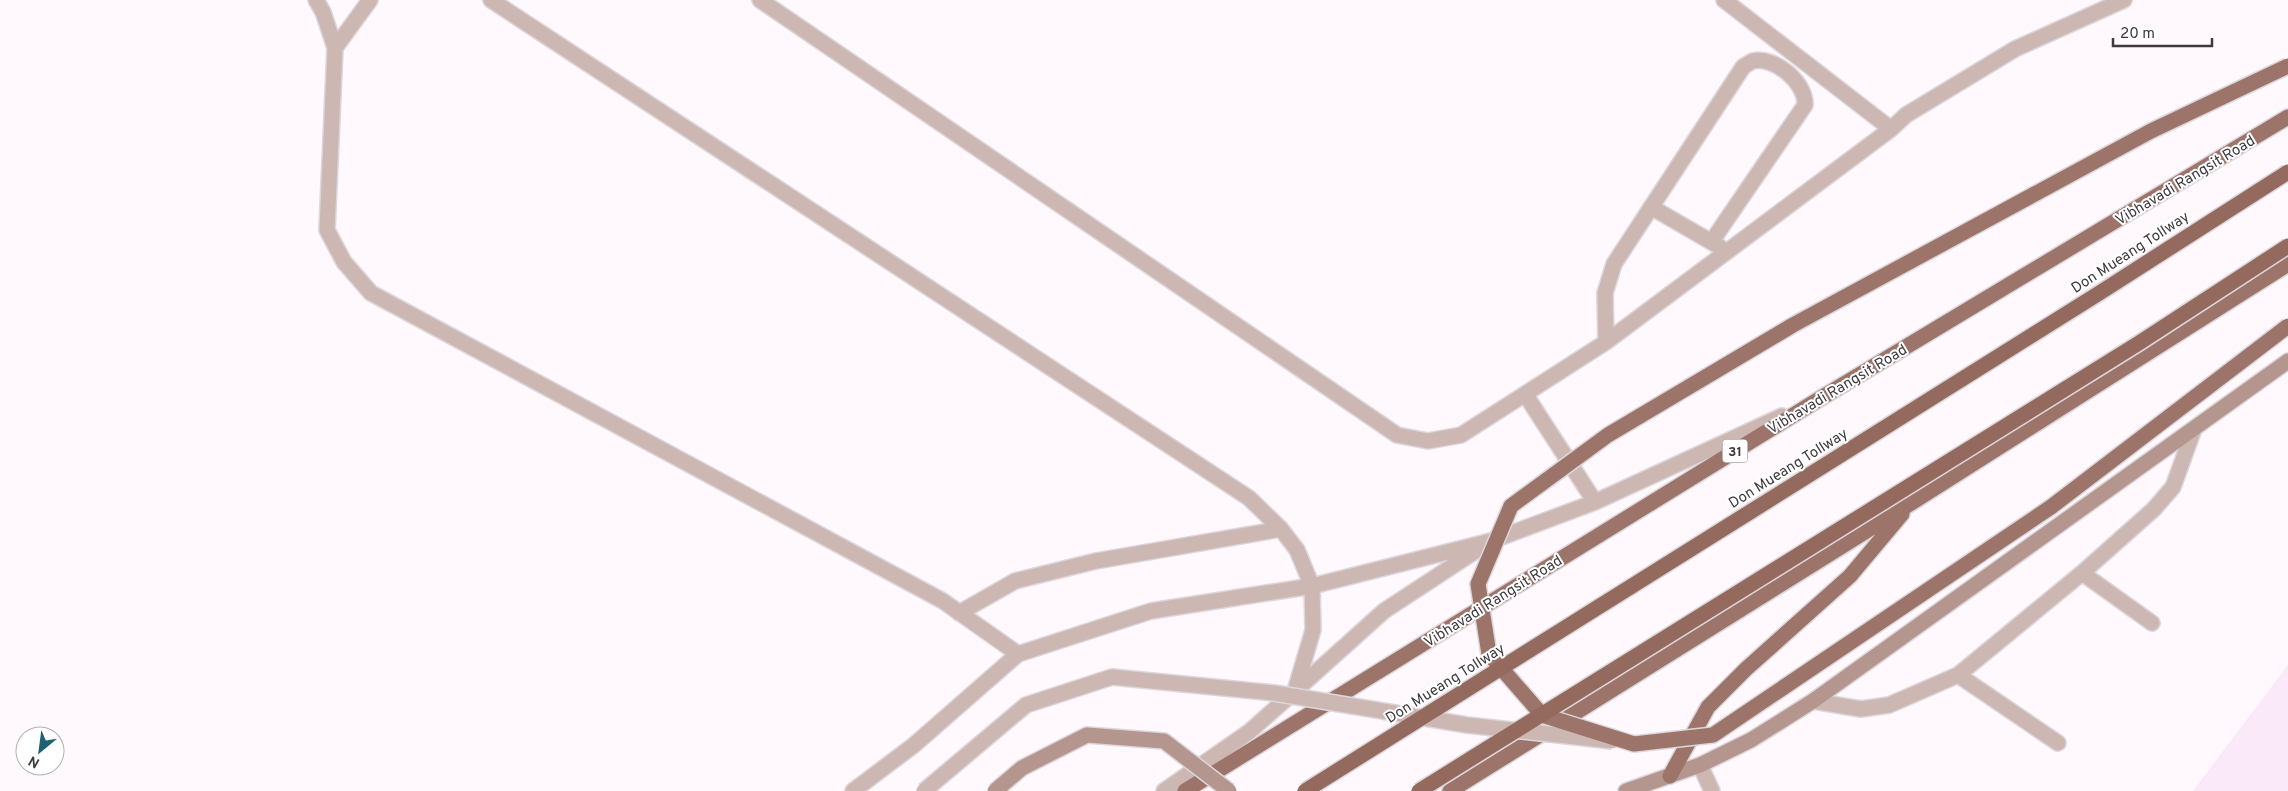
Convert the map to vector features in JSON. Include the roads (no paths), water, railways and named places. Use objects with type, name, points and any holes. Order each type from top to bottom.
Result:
[{"type":"highway","points":[[2288,66],[2151,131],[1793,325],[1608,435],[1511,506],[1478,584],[1489,654],[1542,716],[1634,744],[1713,734],[2051,507],[2288,326]]},
{"type":"highway","name":"Vibhavadi Rangsit Road","points":[[1185,791],[1821,398],[2288,117]]},
{"type":"highway","name":"Don Mueang Tollway","points":[[1305,791],[2288,172]]},
{"type":"highway","points":[[1419,791],[2139,343],[2288,246]]},
{"type":"highway","points":[[1450,791],[1913,502],[2288,264]]},
{"type":"highway","points":[[1670,776],[1708,707],[1746,669],[1850,576],[1913,502]]},
{"type":"main road","points":[[1626,791],[1700,765],[1751,740],[1814,701],[2288,361]]},
{"type":"main road","points":[[995,791],[1022,768],[1087,736],[1164,742],[1229,791]]},
{"type":"street","points":[[316,0],[323,12],[335,48],[327,230],[344,262],[370,293],[934,597],[1018,654]]},
{"type":"street","points":[[335,48],[370,0]]},
{"type":"street","points":[[491,0],[1249,498],[1281,529],[1297,550],[1312,586],[1313,630],[1294,691]]},
{"type":"street","points":[[760,0],[1398,435],[1428,441],[1461,436],[1606,342],[1891,129],[1906,115],[2016,49],[2124,0]]},
{"type":"street","points":[[1724,0],[1891,129]]},
{"type":"street","points":[[1606,342],[1605,293],[1614,264],[1743,67],[1753,61],[1779,67],[1792,76],[1801,86],[1805,95],[1805,104],[1712,242]]},
{"type":"street","points":[[1652,207],[1728,252]]},
{"type":"street","points":[[1525,394],[1595,502]]},
{"type":"street","points":[[853,791],[914,745],[1018,654],[1151,612],[1312,586],[1491,541],[1595,502],[1821,398]]},
{"type":"street","points":[[1814,701],[1861,709],[1889,705],[1958,675],[2082,573],[2154,508],[2173,487],[2194,428]]},
{"type":"street","points":[[959,613],[1015,581],[1096,561],[1281,529]]},
{"type":"street","points":[[1164,791],[1249,732],[1384,611],[1491,541]]},
{"type":"street","points":[[2082,573],[2152,623]]},
{"type":"street","points":[[1958,675],[2058,743]]},
{"type":"street","points":[[924,791],[1026,705],[1112,677],[1274,693],[1467,725],[1634,744]]},
{"type":"street","points":[[1700,765],[1712,791]]}]
